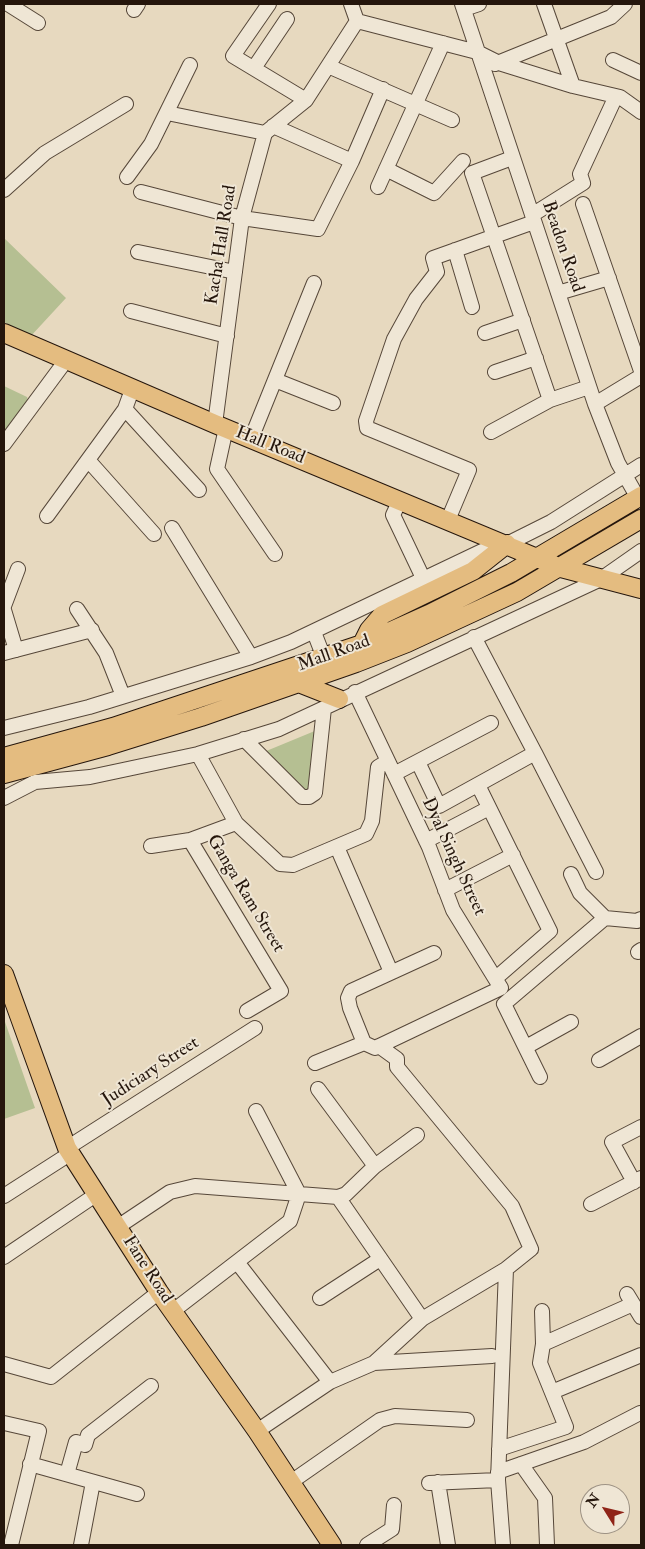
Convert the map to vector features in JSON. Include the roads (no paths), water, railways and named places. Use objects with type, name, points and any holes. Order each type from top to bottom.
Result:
[{"type":"main road","name":"Hall Road","points":[[4,333],[134,387],[251,439],[507,544],[536,558],[561,568],[641,589]]},
{"type":"main road","name":"Mall Road","points":[[4,757],[113,727],[362,644],[429,614],[511,573],[640,497]]},
{"type":"main road","name":"Mall Road","points":[[4,774],[31,775],[108,746],[301,684],[407,643],[517,592],[561,568],[641,519]]},
{"type":"main road","points":[[362,644],[369,630],[382,615],[473,571],[507,544]]},
{"type":"main road","points":[[301,684],[339,700]]},
{"type":"main road","name":"Fane Road","points":[[4,974],[69,1151],[119,1226],[159,1292],[257,1430],[332,1545]]},
{"type":"street","points":[[8,4],[38,23]]},
{"type":"street","points":[[269,4],[232,56],[306,100]]},
{"type":"street","points":[[269,129],[306,100],[357,21],[352,4]]},
{"type":"street","points":[[463,7],[479,4]]},
{"type":"street","points":[[544,4],[573,86]]},
{"type":"street","points":[[483,70],[612,17],[625,4]]},
{"type":"street","name":"Beadon Road","points":[[463,7],[595,404],[624,476],[640,497]]},
{"type":"street","points":[[254,68],[287,19]]},
{"type":"street","points":[[357,21],[477,52],[499,63],[573,86],[616,96],[641,112]]},
{"type":"street","points":[[378,187],[443,43]]},
{"type":"street","points":[[613,60],[641,73]]},
{"type":"street","points":[[127,177],[151,144],[190,65]]},
{"type":"street","points":[[328,66],[452,120]]},
{"type":"street","points":[[141,192],[242,218],[318,229],[352,160],[382,90]]},
{"type":"street","points":[[448,520],[469,470],[367,428],[366,421],[397,332],[416,299],[437,272],[433,258],[494,236],[533,219],[583,183],[580,174],[616,96]]},
{"type":"street","points":[[4,190],[45,153],[126,104]]},
{"type":"street","points":[[167,113],[269,129],[352,160]]},
{"type":"street","name":"Kacha Hall Road","points":[[269,129],[242,218],[227,336],[217,469],[275,554]]},
{"type":"street","points":[[512,158],[472,173],[550,400]]},
{"type":"street","points":[[386,168],[434,193],[463,161]]},
{"type":"street","points":[[583,204],[641,372]]},
{"type":"street","points":[[455,250],[472,308]]},
{"type":"street","points":[[138,252],[235,272]]},
{"type":"street","points":[[558,293],[609,278]]},
{"type":"street","points":[[251,439],[314,283]]},
{"type":"street","points":[[131,311],[227,336]]},
{"type":"street","points":[[485,333],[523,320]]},
{"type":"street","points":[[495,372],[536,358]]},
{"type":"street","points":[[4,444],[67,359]]},
{"type":"street","points":[[595,404],[641,376]]},
{"type":"street","points":[[275,380],[333,403]]},
{"type":"street","points":[[47,516],[125,410],[134,387]]},
{"type":"street","points":[[491,432],[550,400],[589,387]]},
{"type":"street","points":[[125,410],[198,490]]},
{"type":"street","points":[[88,460],[154,534]]},
{"type":"street","points":[[4,728],[123,696],[251,657],[314,632],[482,550],[507,544],[551,522],[641,465]]},
{"type":"street","points":[[400,500],[394,515],[423,578]]},
{"type":"street","points":[[172,528],[251,657]]},
{"type":"street","points":[[4,798],[31,775],[90,777],[198,754],[279,729],[474,636],[600,579],[641,551]]},
{"type":"street","points":[[4,606],[18,569]]},
{"type":"street","points":[[77,609],[106,653],[123,696]]},
{"type":"street","points":[[4,610],[10,651],[92,630]]},
{"type":"street","points":[[314,632],[324,658]]},
{"type":"street","points":[[474,636],[596,872]]},
{"type":"street","name":"Dyal Singh Street","points":[[355,692],[426,841],[453,910],[496,978]]},
{"type":"street","points":[[244,739],[302,797],[309,797],[316,792],[324,708]]},
{"type":"street","points":[[394,774],[491,723]]},
{"type":"street","name":"Ganga Ram Street","points":[[198,754],[236,823],[190,840],[281,991],[247,1011]]},
{"type":"street","points":[[418,762],[439,806],[535,754]]},
{"type":"street","points":[[236,823],[280,864],[293,866],[366,834],[372,821],[378,767],[388,761]]},
{"type":"street","points":[[316,1063],[373,1046],[501,988],[496,978],[550,931],[478,785]]},
{"type":"street","points":[[426,841],[489,808]]},
{"type":"street","points":[[151,846],[190,840]]},
{"type":"street","points":[[337,848],[391,972]]},
{"type":"street","points":[[445,890],[513,855]]},
{"type":"street","points":[[572,874],[580,893],[604,918],[637,921],[641,918]]},
{"type":"street","points":[[540,1078],[504,1004],[604,918]]},
{"type":"street","points":[[257,1430],[330,1382],[374,1363],[422,1319],[506,1269],[531,1249],[512,1206],[397,1067],[397,1059],[373,1046],[348,998],[351,991],[434,953]]},
{"type":"street","points":[[526,1046],[571,1022]]},
{"type":"street","name":"Judiciary Street","points":[[4,1196],[256,1028]]},
{"type":"street","points":[[599,1060],[641,1036]]},
{"type":"street","points":[[318,1089],[375,1166]]},
{"type":"street","points":[[173,1311],[290,1221],[299,1194],[256,1111]]},
{"type":"street","points":[[591,1204],[638,1180],[612,1142],[641,1127]]},
{"type":"street","points":[[119,1226],[170,1192],[195,1186],[338,1197],[346,1194],[375,1166],[417,1135]]},
{"type":"street","points":[[4,1257],[97,1194]]},
{"type":"street","points":[[338,1197],[422,1319]]},
{"type":"street","points":[[320,1298],[380,1259]]},
{"type":"street","points":[[237,1262],[330,1382]]},
{"type":"street","points":[[503,1545],[498,1476],[506,1269]]},
{"type":"street","points":[[4,1364],[51,1377],[159,1292]]},
{"type":"street","points":[[543,1344],[630,1299],[641,1317]]},
{"type":"street","points":[[499,1449],[566,1428],[540,1364],[543,1344],[542,1311]]},
{"type":"street","points":[[552,1392],[641,1355]]},
{"type":"street","points":[[374,1363],[492,1356]]},
{"type":"street","points":[[66,1474],[76,1442],[85,1444],[88,1436],[151,1386]]},
{"type":"street","points":[[448,1545],[433,1482],[498,1476],[521,1464],[584,1442],[640,1413]]},
{"type":"street","points":[[290,1482],[380,1420],[395,1416],[467,1420]]},
{"type":"street","points":[[4,1423],[39,1431],[10,1545]]},
{"type":"street","points":[[30,1464],[137,1494]]},
{"type":"street","points":[[521,1464],[545,1498],[547,1545]]},
{"type":"street","points":[[80,1545],[93,1482]]},
{"type":"street","points":[[367,1545],[392,1529],[394,1505]]}]
